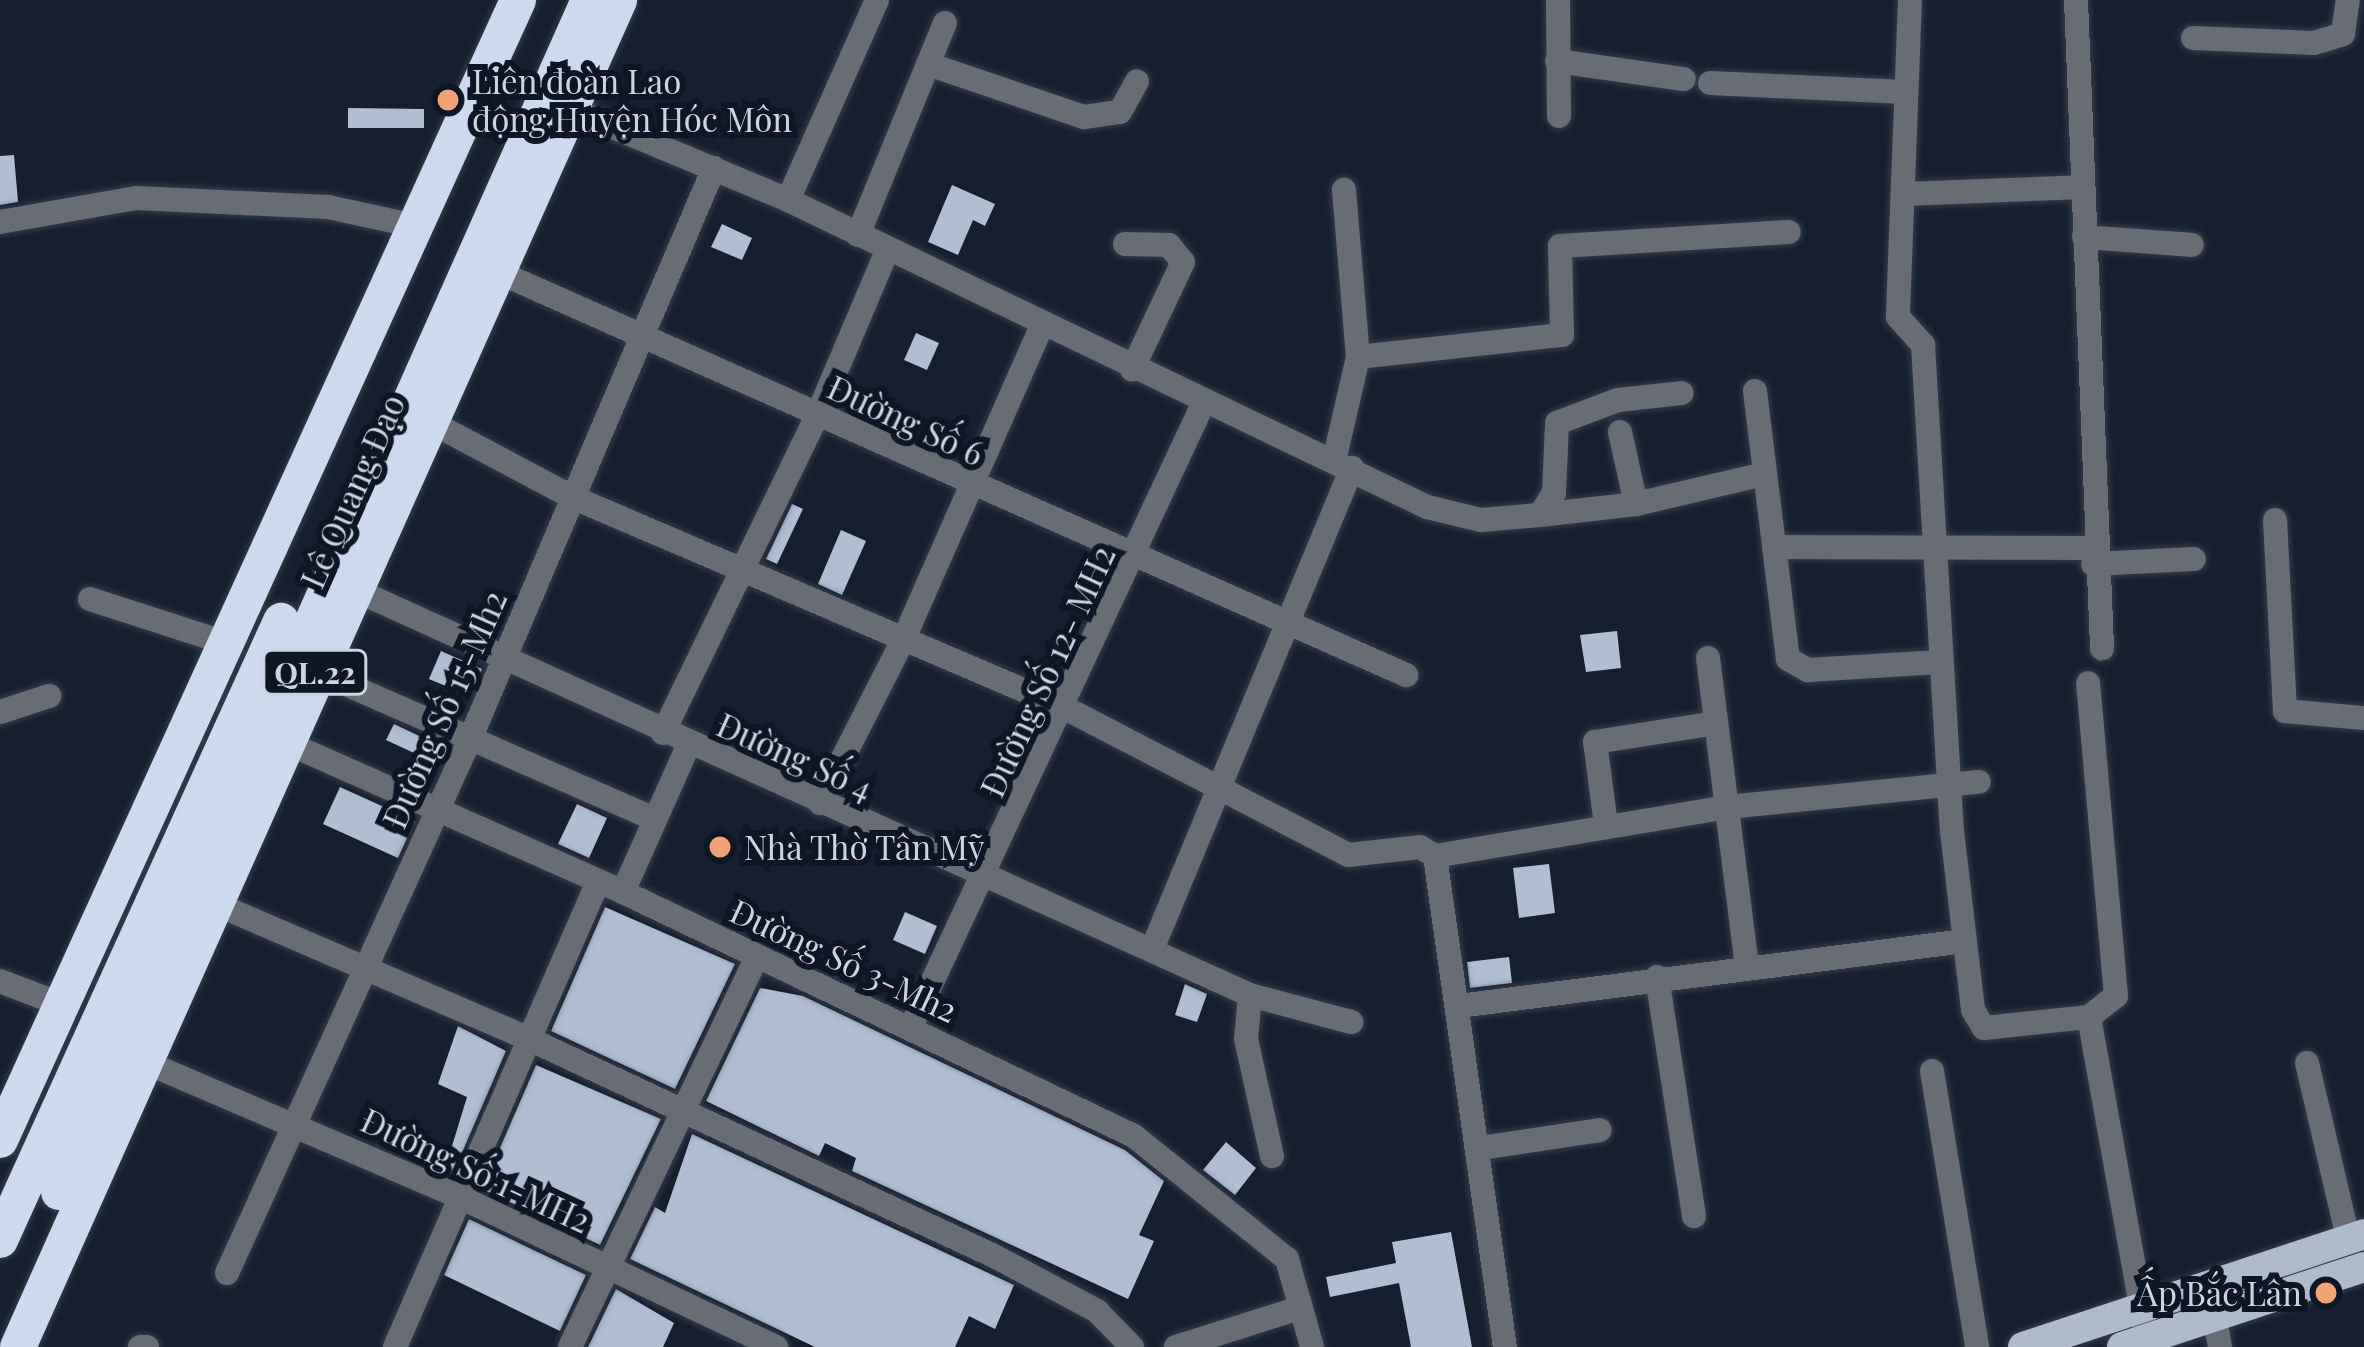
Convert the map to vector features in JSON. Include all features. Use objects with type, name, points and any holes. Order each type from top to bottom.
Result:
[{"type":"highway","name":"Lê Quang Đạo","points":[[0,1139],[220,641],[518,0]]},
{"type":"highway","name":"Lê Quang Đạo","points":[[0,1240],[562,0]]},
{"type":"highway","name":"Lê Quang Đạo","points":[[303,666],[351,588],[496,271],[589,0]]},
{"type":"highway","name":"Lê Quang Đạo","points":[[0,1328],[273,736],[554,103],[619,0]]},
{"type":"highway","name":"Lê Quang Đạo","points":[[18,1347],[216,904],[273,736]]},
{"type":"main road","points":[[2214,1317],[2356,1236]]},
{"type":"main road","points":[[2023,1347],[2214,1317],[2364,1268]]},
{"type":"street","points":[[788,200],[877,0]]},
{"type":"street","points":[[1558,0],[1558,116]]},
{"type":"street","points":[[1910,0],[1898,317],[1923,345],[1948,783],[1964,941],[1979,1026],[2089,1017],[2116,996],[2088,683]]},
{"type":"street","points":[[2076,0],[2093,556],[2102,648]]},
{"type":"street","points":[[2193,38],[2314,44],[2344,34],[2348,0]]},
{"type":"street","points":[[858,235],[945,22]]},
{"type":"street","points":[[1557,62],[1697,81],[1906,92]]},
{"type":"street","points":[[928,64],[1084,116],[1120,112],[1137,81]]},
{"type":"street","points":[[554,103],[788,200],[1132,370],[1426,507],[1481,520],[1540,515],[1636,504],[1764,474]]},
{"type":"street","name":"Đường Số 15-Mh2","points":[[227,1273],[291,1122],[470,740],[714,168]]},
{"type":"street","points":[[1903,194],[2083,187]]},
{"type":"street","points":[[1153,947],[1289,627],[1343,465],[1358,357],[1344,190]]},
{"type":"street","points":[[0,222],[136,198],[328,207],[411,225]]},
{"type":"street","points":[[1358,357],[1562,335],[1560,246],[1790,232]]},
{"type":"street","points":[[2084,237],[2192,245]]},
{"type":"street","points":[[1125,244],[1169,245],[1183,262],[1132,370]]},
{"type":"street","points":[[663,733],[817,416],[888,249]]},
{"type":"street","name":"Đường Số 6","points":[[496,271],[646,331],[973,488],[1406,675]]},
{"type":"street","points":[[820,803],[905,636],[1042,326]]},
{"type":"street","points":[[1755,391],[1785,653],[1795,666],[1940,662]]},
{"type":"street","points":[[1540,515],[1554,493],[1557,423],[1618,400],[1682,393]]},
{"type":"street","name":"Đường Số 12- MH2","points":[[911,1027],[1138,556],[1203,404]]},
{"type":"street","points":[[427,420],[572,497],[743,566],[1065,708],[1348,855],[1420,847],[1435,856],[1727,807],[1979,782]]},
{"type":"street","points":[[1619,432],[1636,504]]},
{"type":"street","points":[[2275,520],[2285,711],[2364,718]]},
{"type":"street","points":[[1774,547],[1933,545],[2194,559]]},
{"type":"street","name":"Đường Số 4","points":[[351,588],[663,733],[1153,947],[1250,995],[1351,1022]]},
{"type":"street","points":[[90,599],[220,641]]},
{"type":"street","points":[[1708,658],[1748,966]]},
{"type":"street","points":[[303,666],[653,818]]},
{"type":"street","points":[[0,712],[50,696]]},
{"type":"street","points":[[1606,825],[1595,742],[1716,723]]},
{"type":"street","name":"Đường Số 3-Mh2","points":[[273,736],[437,814],[623,892],[1134,1136],[1287,1259],[1312,1347]]},
{"type":"street","points":[[623,892],[688,744]]},
{"type":"street","points":[[1435,856],[1505,1347]]},
{"type":"street","points":[[395,1347],[597,884]]},
{"type":"street","points":[[216,904],[529,1039],[996,1257],[1097,1311],[1132,1347]]},
{"type":"street","points":[[1459,1006],[1964,941]]},
{"type":"street","points":[[569,1347],[687,1115],[757,956]]},
{"type":"street","points":[[1657,977],[1694,1216]]},
{"type":"street","points":[[0,981],[61,1004]]},
{"type":"street","points":[[1250,995],[1246,1040],[1272,1156]]},
{"type":"street","points":[[2089,1017],[2137,1332]]},
{"type":"street","name":"Đường Số 1-MH2","points":[[145,1062],[460,1197],[776,1347]]},
{"type":"street","points":[[2307,1064],[2356,1236]]},
{"type":"street","points":[[1932,1071],[1977,1347]]},
{"type":"street","points":[[1480,1148],[1600,1130]]},
{"type":"street","points":[[1176,1347],[1300,1308]]},
{"type":"building","points":[[348,108],[424,109],[424,128],[348,128]]},
{"type":"building","points":[[14,155],[18,202],[0,205],[0,156]]},
{"type":"building","points":[[952,185],[995,204],[985,226],[973,220],[958,255],[928,242]]},
{"type":"building","points":[[722,224],[752,238],[742,260],[711,247]]},
{"type":"building","points":[[916,333],[939,343],[927,370],[904,360]]},
{"type":"building","points":[[792,504],[803,509],[777,564],[766,559]]},
{"type":"building","points":[[841,530],[866,541],[842,595],[818,584]]},
{"type":"building","points":[[1617,631],[1621,668],[1586,672],[1580,635]]},
{"type":"building","points":[[441,651],[482,669],[470,696],[429,679]]},
{"type":"building","points":[[394,724],[447,749],[440,765],[386,740]]},
{"type":"building","points":[[340,787],[415,821],[398,858],[323,824]]},
{"type":"building","points":[[577,804],[607,818],[589,858],[558,844]]},
{"type":"building","points":[[1549,864],[1555,913],[1519,918],[1513,868]]},
{"type":"building","points":[[605,907],[735,964],[675,1089],[551,1031]]},
{"type":"building","points":[[905,912],[937,926],[925,954],[893,940]]},
{"type":"building","points":[[1509,957],[1512,983],[1470,988],[1467,962]]},
{"type":"building","points":[[1185,984],[1207,994],[1197,1022],[1175,1015]]},
{"type":"building","points":[[760,988],[803,996],[1125,1150],[1164,1181],[1139,1235],[1154,1241],[1128,1299],[852,1171],[856,1158],[825,1143],[819,1156],[706,1101]]},
{"type":"building","points":[[458,1026],[506,1051],[452,1176],[444,1172],[467,1097],[438,1084]]},
{"type":"building","points":[[536,1065],[661,1119],[600,1245],[482,1189]]},
{"type":"building","points":[[692,1134],[1014,1285],[995,1329],[969,1316],[955,1347],[815,1347],[630,1259],[655,1207],[665,1213]]},
{"type":"building","points":[[1226,1142],[1256,1168],[1235,1195],[1203,1170]]},
{"type":"building","points":[[469,1219],[586,1275],[560,1331],[444,1275]]},
{"type":"building","points":[[1451,1232],[1472,1347],[1411,1347],[1399,1283],[1330,1297],[1326,1277],[1396,1263],[1392,1242]]},
{"type":"building","points":[[616,1289],[674,1323],[663,1347],[588,1347]]},
{"type":"place","name":"Liên đoàn Lao động Huyện Hóc Môn","points":[[448,100]]},
{"type":"place","name":"Nhà Thờ Tân Mỹ","points":[[720,847]]},
{"type":"place","name":"Ấp Bắc Lân","points":[[2326,1293]]}]
